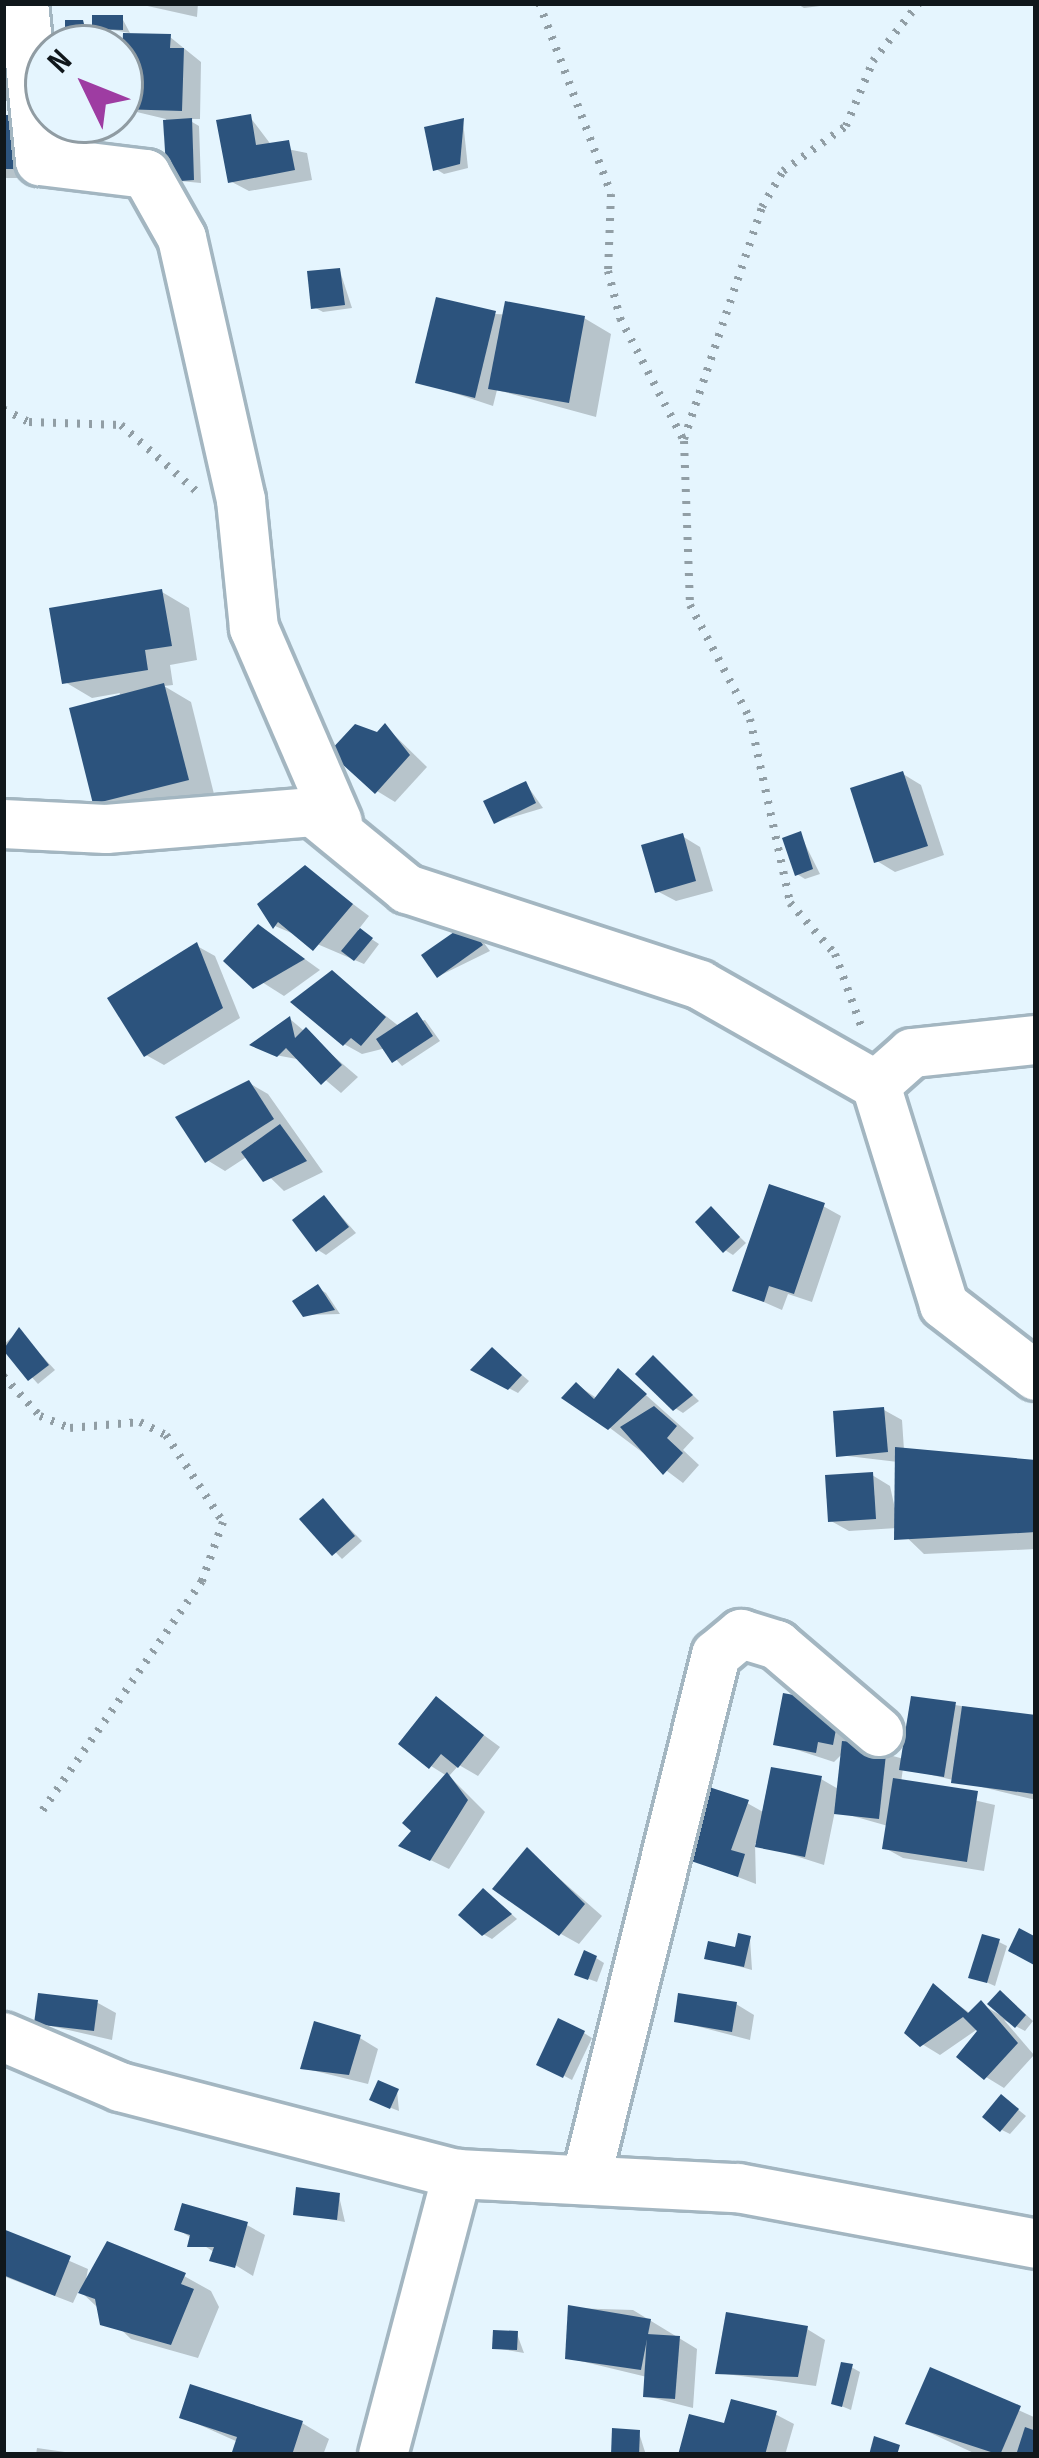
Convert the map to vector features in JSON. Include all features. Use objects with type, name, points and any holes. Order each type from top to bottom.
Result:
[{"type":"street","points":[[24,3],[40,161],[146,173],[182,238],[232,467],[254,628],[338,822]]},
{"type":"street","points":[[3,824],[106,829],[313,812],[338,822],[407,889],[700,985],[870,1080],[944,1305],[1036,1376]]},
{"type":"street","points":[[870,1080],[912,1053],[1036,1040]]},
{"type":"street","points":[[587,2175],[716,1655],[740,1634],[777,1645],[879,1732]]},
{"type":"street","points":[[3,2037],[120,2087],[457,2174],[587,2175],[738,2188],[1036,2244]]},
{"type":"street","points":[[383,2455],[457,2174]]},
{"type":"path","points":[[539,3],[611,194],[608,271],[620,318],[684,441]]},
{"type":"path","points":[[870,1080],[868,1048],[835,953],[790,902],[750,719],[690,604],[684,441],[762,207],[783,171],[846,126],[873,61],[920,3]]},
{"type":"path","points":[[3,409],[29,422],[121,425],[192,494],[232,467]]},
{"type":"path","points":[[3,1376],[40,1416],[70,1428],[140,1422],[166,1436],[224,1522],[202,1580],[41,1813]]},
{"type":"building","points":[[92,15],[123,15],[123,24],[92,24]]},
{"type":"building","points":[[144,33],[171,34],[170,48],[184,48],[182,111],[144,110]]},
{"type":"building","points":[[251,114],[256,145],[289,140],[295,170],[228,183],[216,120]]},
{"type":"building","points":[[3,115],[23,115],[22,169],[3,169]]},
{"type":"building","points":[[192,118],[194,180],[167,182],[163,120]]},
{"type":"building","points":[[464,118],[460,164],[433,171],[424,127]]},
{"type":"building","points":[[340,268],[345,305],[311,309],[307,271]]},
{"type":"building","points":[[436,297],[496,311],[475,398],[415,383]]},
{"type":"building","points":[[505,301],[585,316],[569,403],[488,389]]},
{"type":"building","points":[[162,589],[172,646],[145,650],[148,670],[62,684],[49,608]]},
{"type":"building","points":[[164,683],[189,780],[93,804],[69,708]]},
{"type":"building","points":[[385,723],[410,755],[375,794],[329,752],[355,724],[377,732]]},
{"type":"building","points":[[903,771],[928,846],[874,863],[850,788]]},
{"type":"building","points":[[526,781],[536,803],[494,824],[483,801]]},
{"type":"building","points":[[801,831],[813,869],[795,876],[782,838]]},
{"type":"building","points":[[683,833],[696,881],[655,893],[641,845]]},
{"type":"building","points":[[305,865],[353,904],[313,951],[278,922],[273,929],[257,904]]},
{"type":"building","points":[[467,923],[483,945],[437,978],[421,955]]},
{"type":"building","points":[[258,924],[305,959],[253,989],[223,961]]},
{"type":"building","points":[[360,928],[373,938],[354,961],[341,951]]},
{"type":"building","points":[[197,942],[223,1008],[144,1057],[107,998]]},
{"type":"building","points":[[332,970],[386,1017],[361,1046],[351,1038],[343,1046],[290,1002]]},
{"type":"building","points":[[417,1012],[433,1036],[392,1063],[376,1039]]},
{"type":"building","points":[[290,1016],[295,1038],[306,1027],[342,1065],[321,1085],[286,1048],[277,1057],[249,1045]]},
{"type":"building","points":[[249,1080],[274,1119],[205,1163],[175,1117]]},
{"type":"building","points":[[280,1124],[307,1161],[263,1182],[241,1152]]},
{"type":"building","points":[[769,1184],[825,1203],[794,1294],[769,1286],[764,1302],[732,1291]]},
{"type":"building","points":[[324,1195],[349,1227],[316,1252],[292,1220]]},
{"type":"building","points":[[711,1206],[740,1237],[723,1253],[695,1222]]},
{"type":"building","points":[[318,1284],[335,1310],[303,1317],[292,1301]]},
{"type":"building","points":[[19,1327],[49,1365],[28,1381],[3,1350]]},
{"type":"building","points":[[492,1347],[522,1375],[508,1390],[470,1370]]},
{"type":"building","points":[[653,1355],[693,1395],[673,1411],[635,1374]]},
{"type":"building","points":[[618,1368],[647,1394],[608,1430],[561,1398],[576,1382],[594,1399]]},
{"type":"building","points":[[654,1406],[677,1426],[667,1438],[683,1453],[663,1475],[620,1427]]},
{"type":"building","points":[[884,1407],[888,1452],[836,1457],[833,1411]]},
{"type":"building","points":[[895,1447],[1036,1460],[1036,1532],[894,1540]]},
{"type":"building","points":[[873,1472],[876,1519],[828,1522],[825,1475]]},
{"type":"building","points":[[323,1498],[355,1536],[332,1556],[299,1519]]},
{"type":"building","points":[[783,1693],[820,1700],[817,1715],[838,1719],[833,1745],[818,1742],[816,1753],[773,1745]]},
{"type":"building","points":[[436,1696],[484,1735],[458,1768],[441,1754],[429,1769],[398,1744]]},
{"type":"building","points":[[911,1696],[956,1702],[944,1777],[899,1770]]},
{"type":"building","points":[[962,1706],[1036,1715],[1034,1794],[951,1783]]},
{"type":"building","points":[[842,1741],[887,1745],[879,1819],[834,1814]]},
{"type":"building","points":[[771,1767],[822,1776],[805,1857],[755,1847]]},
{"type":"building","points":[[447,1772],[468,1800],[430,1861],[398,1846],[411,1831],[402,1823]]},
{"type":"building","points":[[893,1778],[978,1791],[967,1862],[882,1849]]},
{"type":"building","points":[[706,1786],[749,1800],[731,1850],[745,1854],[738,1877],[691,1861],[685,1847]]},
{"type":"building","points":[[527,1847],[585,1904],[559,1936],[492,1889]]},
{"type":"building","points":[[483,1888],[512,1914],[482,1936],[458,1915]]},
{"type":"building","points":[[1019,1928],[1036,1937],[1036,1966],[1008,1951]]},
{"type":"building","points":[[738,1933],[751,1936],[744,1967],[704,1959],[708,1941],[735,1947]]},
{"type":"building","points":[[982,1934],[1000,1939],[987,1983],[968,1978]]},
{"type":"building","points":[[584,1950],[597,1956],[588,1980],[574,1975]]},
{"type":"building","points":[[933,1983],[968,2013],[981,2000],[1018,2043],[984,2080],[956,2057],[977,2031],[963,2017],[920,2047],[904,2033]]},
{"type":"building","points":[[1000,1990],[1026,2015],[1015,2028],[987,2004]]},
{"type":"building","points":[[38,1993],[98,2000],[94,2031],[34,2024]]},
{"type":"building","points":[[678,1993],[737,2002],[732,2032],[674,2022]]},
{"type":"building","points":[[558,2018],[585,2031],[563,2078],[536,2065]]},
{"type":"building","points":[[314,2021],[361,2035],[349,2075],[300,2069]]},
{"type":"building","points":[[378,2080],[399,2089],[390,2109],[369,2100]]},
{"type":"building","points":[[1001,2094],[1019,2109],[1000,2132],[982,2117]]},
{"type":"building","points":[[296,2187],[340,2193],[337,2220],[293,2215]]},
{"type":"building","points":[[182,2203],[248,2222],[235,2268],[209,2261],[214,2247],[187,2247],[190,2235],[174,2230]]},
{"type":"building","points":[[3,2229],[71,2256],[55,2296],[3,2275]]},
{"type":"building","points":[[107,2241],[186,2273],[181,2284],[194,2289],[171,2345],[100,2325],[95,2299],[78,2293]]},
{"type":"building","points":[[568,2305],[651,2319],[641,2370],[565,2359]]},
{"type":"building","points":[[726,2312],[808,2326],[798,2377],[715,2374]]},
{"type":"building","points":[[493,2330],[518,2331],[517,2350],[492,2349]]},
{"type":"building","points":[[647,2334],[680,2336],[675,2399],[643,2397]]},
{"type":"building","points":[[841,2362],[853,2364],[842,2407],[831,2404]]},
{"type":"building","points":[[930,2367],[1021,2406],[1000,2455],[905,2424]]},
{"type":"building","points":[[190,2384],[303,2421],[292,2455],[231,2455],[237,2437],[179,2418]]},
{"type":"building","points":[[731,2399],[777,2411],[765,2455],[678,2455],[689,2414],[724,2423]]},
{"type":"building","points":[[1025,2427],[1036,2431],[1036,2455],[1016,2455]]},
{"type":"building","points":[[612,2428],[640,2430],[639,2455],[611,2455]]},
{"type":"building","points":[[874,2436],[900,2445],[897,2455],[869,2455]]}]
